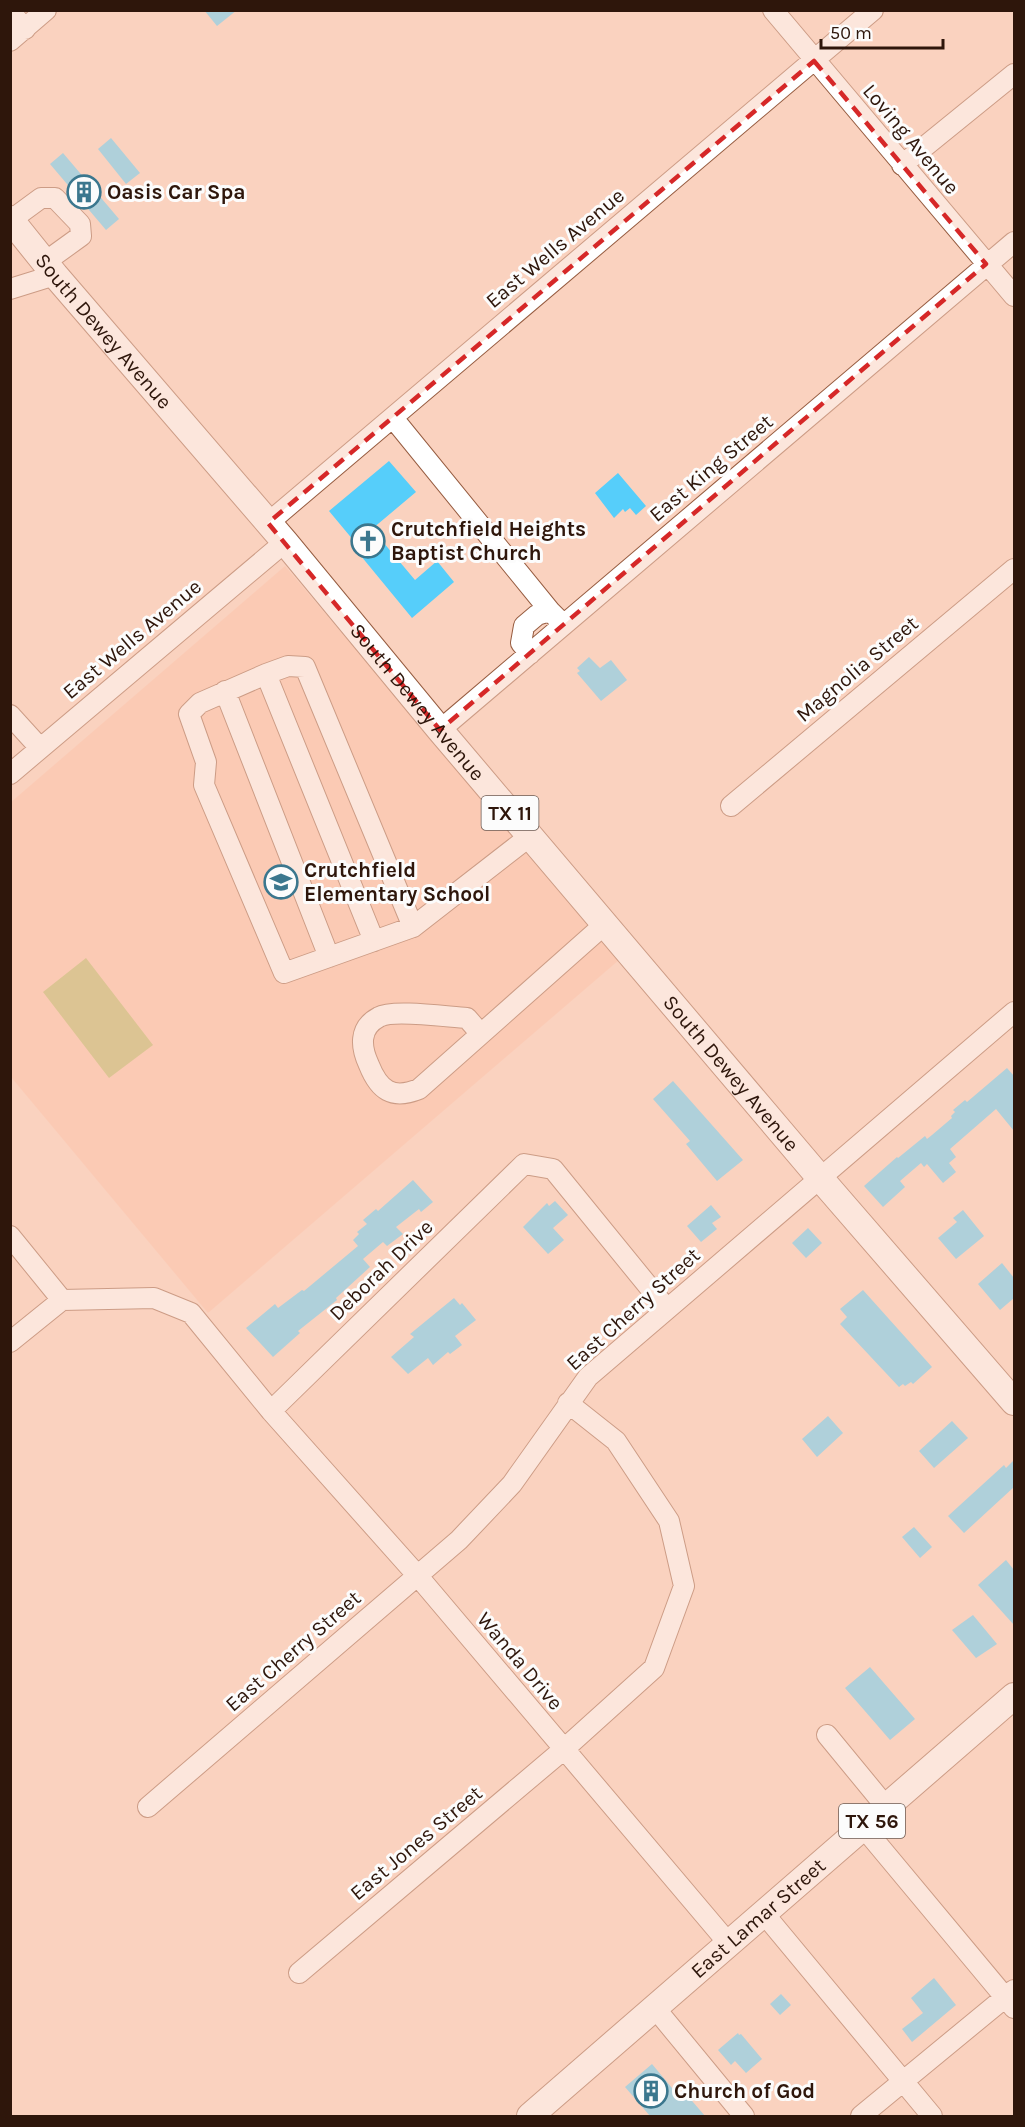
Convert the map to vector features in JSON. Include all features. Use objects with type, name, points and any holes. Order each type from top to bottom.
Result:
[{"type":"main road","name":"South Dewey Avenue","points":[[11,220],[820,1178],[1012,1394]]},
{"type":"main road","name":"East Lamar Street","points":[[530,2116],[765,1915],[1014,1696]]},
{"type":"street","points":[[10,11],[18,35],[46,10]]},
{"type":"street","name":"Loving Avenue","points":[[773,10],[1014,296]]},
{"type":"street","name":"East Wells Avenue","points":[[268,523],[873,10]]},
{"type":"street","points":[[902,165],[1014,74]]},
{"type":"street","points":[[10,288],[50,268],[81,236],[80,224],[55,198],[41,198],[11,220]]},
{"type":"street","name":"East King Street","points":[[440,730],[530,654],[557,618],[1014,242]]},
{"type":"street","points":[[393,418],[557,618]]},
{"type":"street","name":"East Wells Avenue","points":[[10,774],[285,542]]},
{"type":"street","name":"Magnolia Street","points":[[731,807],[1014,569]]},
{"type":"street","points":[[413,927],[305,667],[288,666],[200,703],[189,714],[206,762],[204,785],[284,974],[413,927],[530,836]]},
{"type":"street","points":[[266,674],[374,941]]},
{"type":"street","points":[[225,691],[329,957]]},
{"type":"street","points":[[10,715],[40,748]]},
{"type":"street","points":[[480,1033],[467,1018],[392,1014],[379,1017],[367,1027],[362,1040],[362,1051],[375,1081],[384,1089],[394,1094],[407,1094],[419,1089],[605,924]]},
{"type":"street","name":"East Cherry Street","points":[[148,1807],[459,1540],[512,1484],[588,1377],[820,1178],[1012,1021]]},
{"type":"street","name":"Deborah Drive","points":[[271,1411],[524,1164],[553,1169],[667,1309]]},
{"type":"street","points":[[10,1236],[62,1300],[10,1342]]},
{"type":"street","name":"Wanda Drive","points":[[62,1300],[154,1298],[190,1312],[271,1411],[417,1575],[730,1945]]},
{"type":"street","name":"East Jones Street","points":[[299,1973],[563,1750],[654,1668],[684,1586],[669,1521],[616,1442],[568,1403]]},
{"type":"street","points":[[826,1735],[887,1808]]},
{"type":"street","points":[[861,2116],[1011,1998],[864,1828]]},
{"type":"street","points":[[765,1915],[932,2116]]},
{"type":"street","points":[[656,2008],[744,2116]]},
{"type":"highlighted area","points":[[814,61],[986,264],[440,730],[268,523]]},
{"type":"shaded area","name":"Crutchfield Elementary School","points":[[285,566],[619,960],[208,1313],[11,1077],[10,803]]},
{"type":"shaded area","points":[[86,958],[153,1045],[109,1078],[43,992]]},
{"type":"building","points":[[204,10],[237,10],[217,26]]},
{"type":"building","points":[[111,138],[140,173],[126,184],[98,149]]},
{"type":"building","name":"Oasis Car Spa","points":[[63,153],[119,219],[106,230],[50,164]]},
{"type":"building","name":"Crutchfield Heights Baptist Church","points":[[389,461],[416,492],[372,529],[415,580],[437,561],[454,582],[412,618],[361,556],[364,553],[329,511]]},
{"type":"building","points":[[618,473],[646,506],[636,515],[630,508],[625,512],[623,509],[614,518],[595,493]]},
{"type":"building","points":[[589,657],[600,668],[611,660],[627,680],[601,701],[577,673],[580,671],[577,668]]},
{"type":"building","points":[[1007,1068],[1014,1076],[1014,1131],[996,1109],[950,1149],[956,1157],[949,1163],[956,1172],[943,1183],[927,1164],[924,1167],[921,1163],[900,1181],[905,1187],[883,1207],[864,1186],[925,1136],[927,1139],[932,1135],[952,1118],[955,1112],[953,1110],[965,1100],[967,1102]]},
{"type":"building","points":[[673,1081],[743,1160],[717,1181],[686,1144],[690,1141],[653,1099]]},
{"type":"building","points":[[413,1180],[433,1202],[421,1212],[419,1209],[396,1227],[403,1234],[387,1246],[383,1242],[363,1259],[370,1267],[336,1298],[337,1300],[298,1331],[300,1333],[273,1357],[246,1328],[275,1304],[278,1308],[302,1290],[304,1291],[358,1246],[353,1240],[359,1234],[357,1232],[367,1224],[363,1220],[376,1209],[378,1211]]},
{"type":"building","points":[[555,1201],[568,1215],[553,1228],[564,1240],[548,1254],[523,1227],[547,1203],[549,1206]]},
{"type":"building","points":[[711,1205],[721,1217],[712,1223],[717,1229],[701,1242],[687,1226]]},
{"type":"building","points":[[963,1210],[984,1236],[956,1259],[938,1238],[957,1222],[953,1218]]},
{"type":"building","points":[[808,1228],[822,1243],[806,1258],[792,1243]]},
{"type":"building","points":[[1002,1263],[1014,1278],[1014,1298],[1000,1310],[978,1284]]},
{"type":"building","points":[[863,1290],[932,1367],[913,1384],[911,1382],[899,1387],[840,1324],[847,1317],[840,1309]]},
{"type":"building","points":[[454,1298],[460,1305],[462,1303],[476,1320],[455,1336],[462,1345],[450,1354],[448,1352],[433,1365],[428,1358],[408,1374],[391,1357],[414,1337],[410,1334]]},
{"type":"building","points":[[828,1416],[843,1433],[817,1457],[802,1439]]},
{"type":"building","points":[[952,1421],[968,1438],[934,1468],[919,1451]]},
{"type":"building","points":[[1014,1460],[1014,1487],[964,1533],[948,1516],[1004,1465],[1006,1468]]},
{"type":"building","points":[[914,1527],[932,1547],[920,1558],[902,1537]]},
{"type":"building","points":[[1006,1560],[1014,1570],[1014,1625],[978,1585]]},
{"type":"building","points":[[973,1615],[997,1644],[976,1658],[952,1630]]},
{"type":"building","points":[[870,1667],[915,1719],[890,1740],[845,1688]]},
{"type":"building","points":[[934,1978],[956,2005],[912,2042],[902,2029],[923,2013],[911,1998]]},
{"type":"building","points":[[781,1994],[791,2005],[780,2015],[770,2004]]},
{"type":"building","points":[[738,2033],[762,2059],[746,2073],[735,2061],[731,2065],[718,2050]]},
{"type":"building","name":"Church of God","points":[[652,2064],[682,2100],[687,2095],[705,2116],[650,2116],[625,2087]]},
{"type":"place","name":"Oasis Car Spa","points":[[84,192]]},
{"type":"place","name":"Crutchfield Heights Baptist Church","points":[[368,541]]},
{"type":"place","name":"Crutchfield Elementary School","points":[[281,882]]},
{"type":"place","name":"Church of God","points":[[651,2091]]}]
